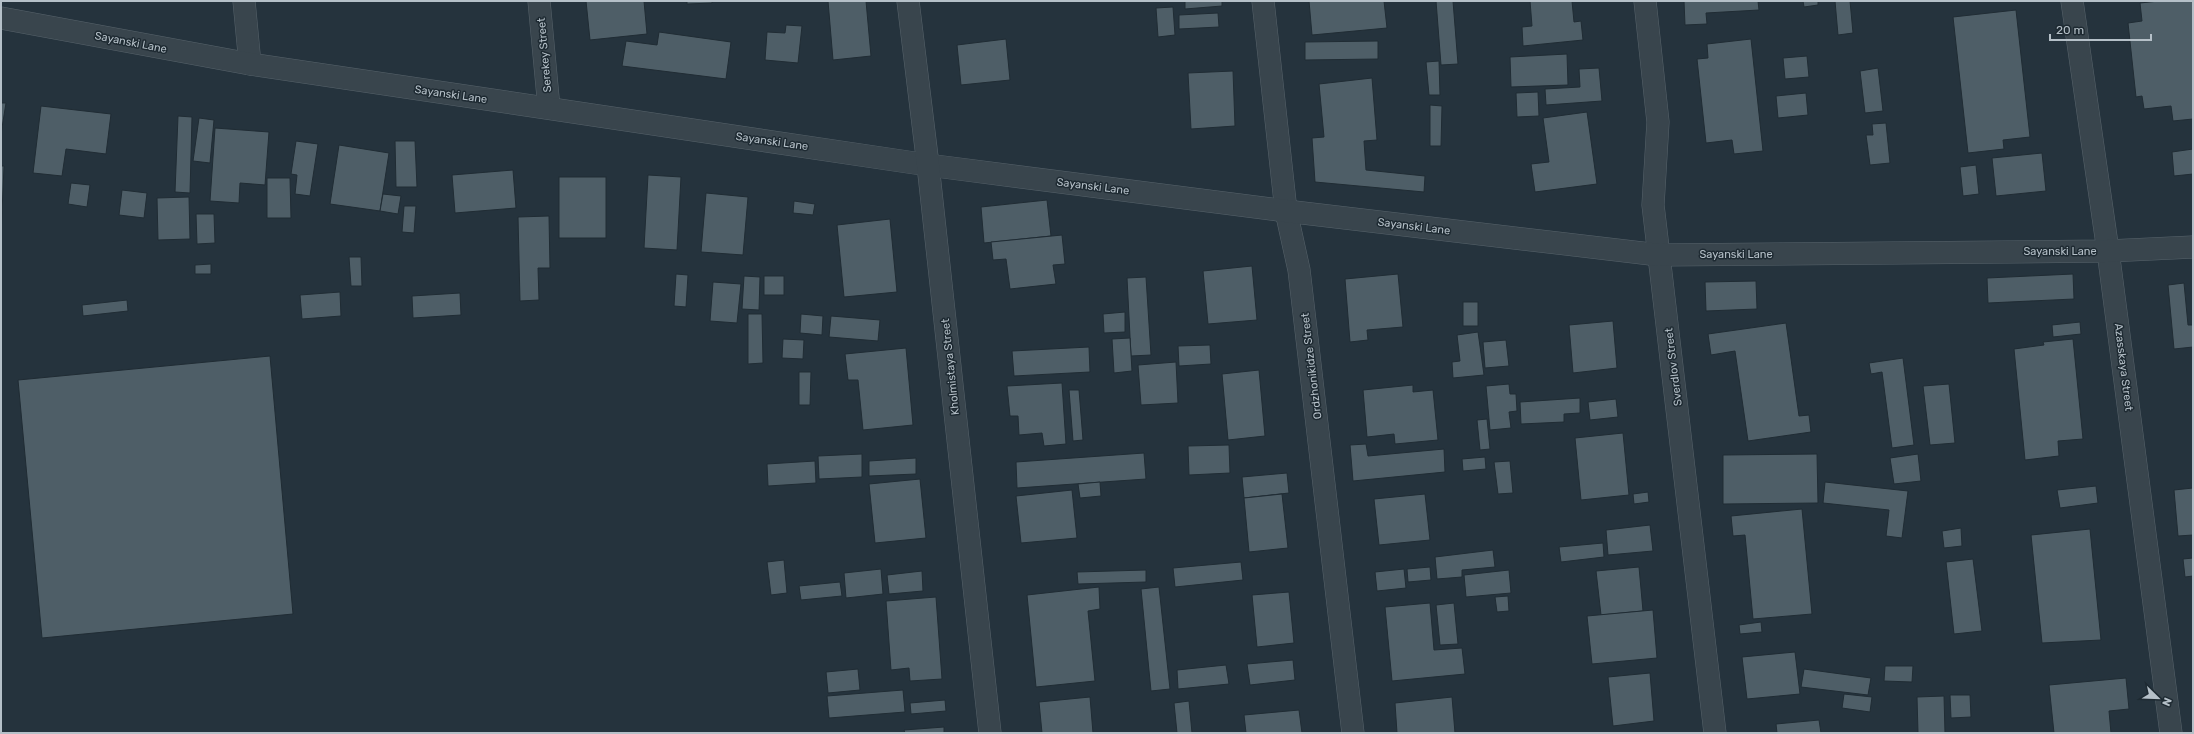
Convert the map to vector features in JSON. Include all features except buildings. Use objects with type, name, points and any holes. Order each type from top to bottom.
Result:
[{"type":"street","points":[[244,1],[250,64]]},
{"type":"street","name":"Serekey Street","points":[[540,1],[549,108]]},
{"type":"street","name":"Kholmistaya Street","points":[[908,1],[928,165],[990,733]]},
{"type":"street","name":"Ordzhonikidze Street","points":[[1263,1],[1286,212],[1300,270],[1353,733]]},
{"type":"street","name":"Sverdlov Street","points":[[1645,1],[1658,122],[1653,205],[1715,733]]},
{"type":"street","name":"Azasskaya Street","points":[[2072,1],[2108,251],[2170,733]]},
{"type":"street","name":"Sayanski Lane","points":[[1,18],[250,64],[928,165],[1286,212],[1659,255],[2108,251],[2193,247]]}]
